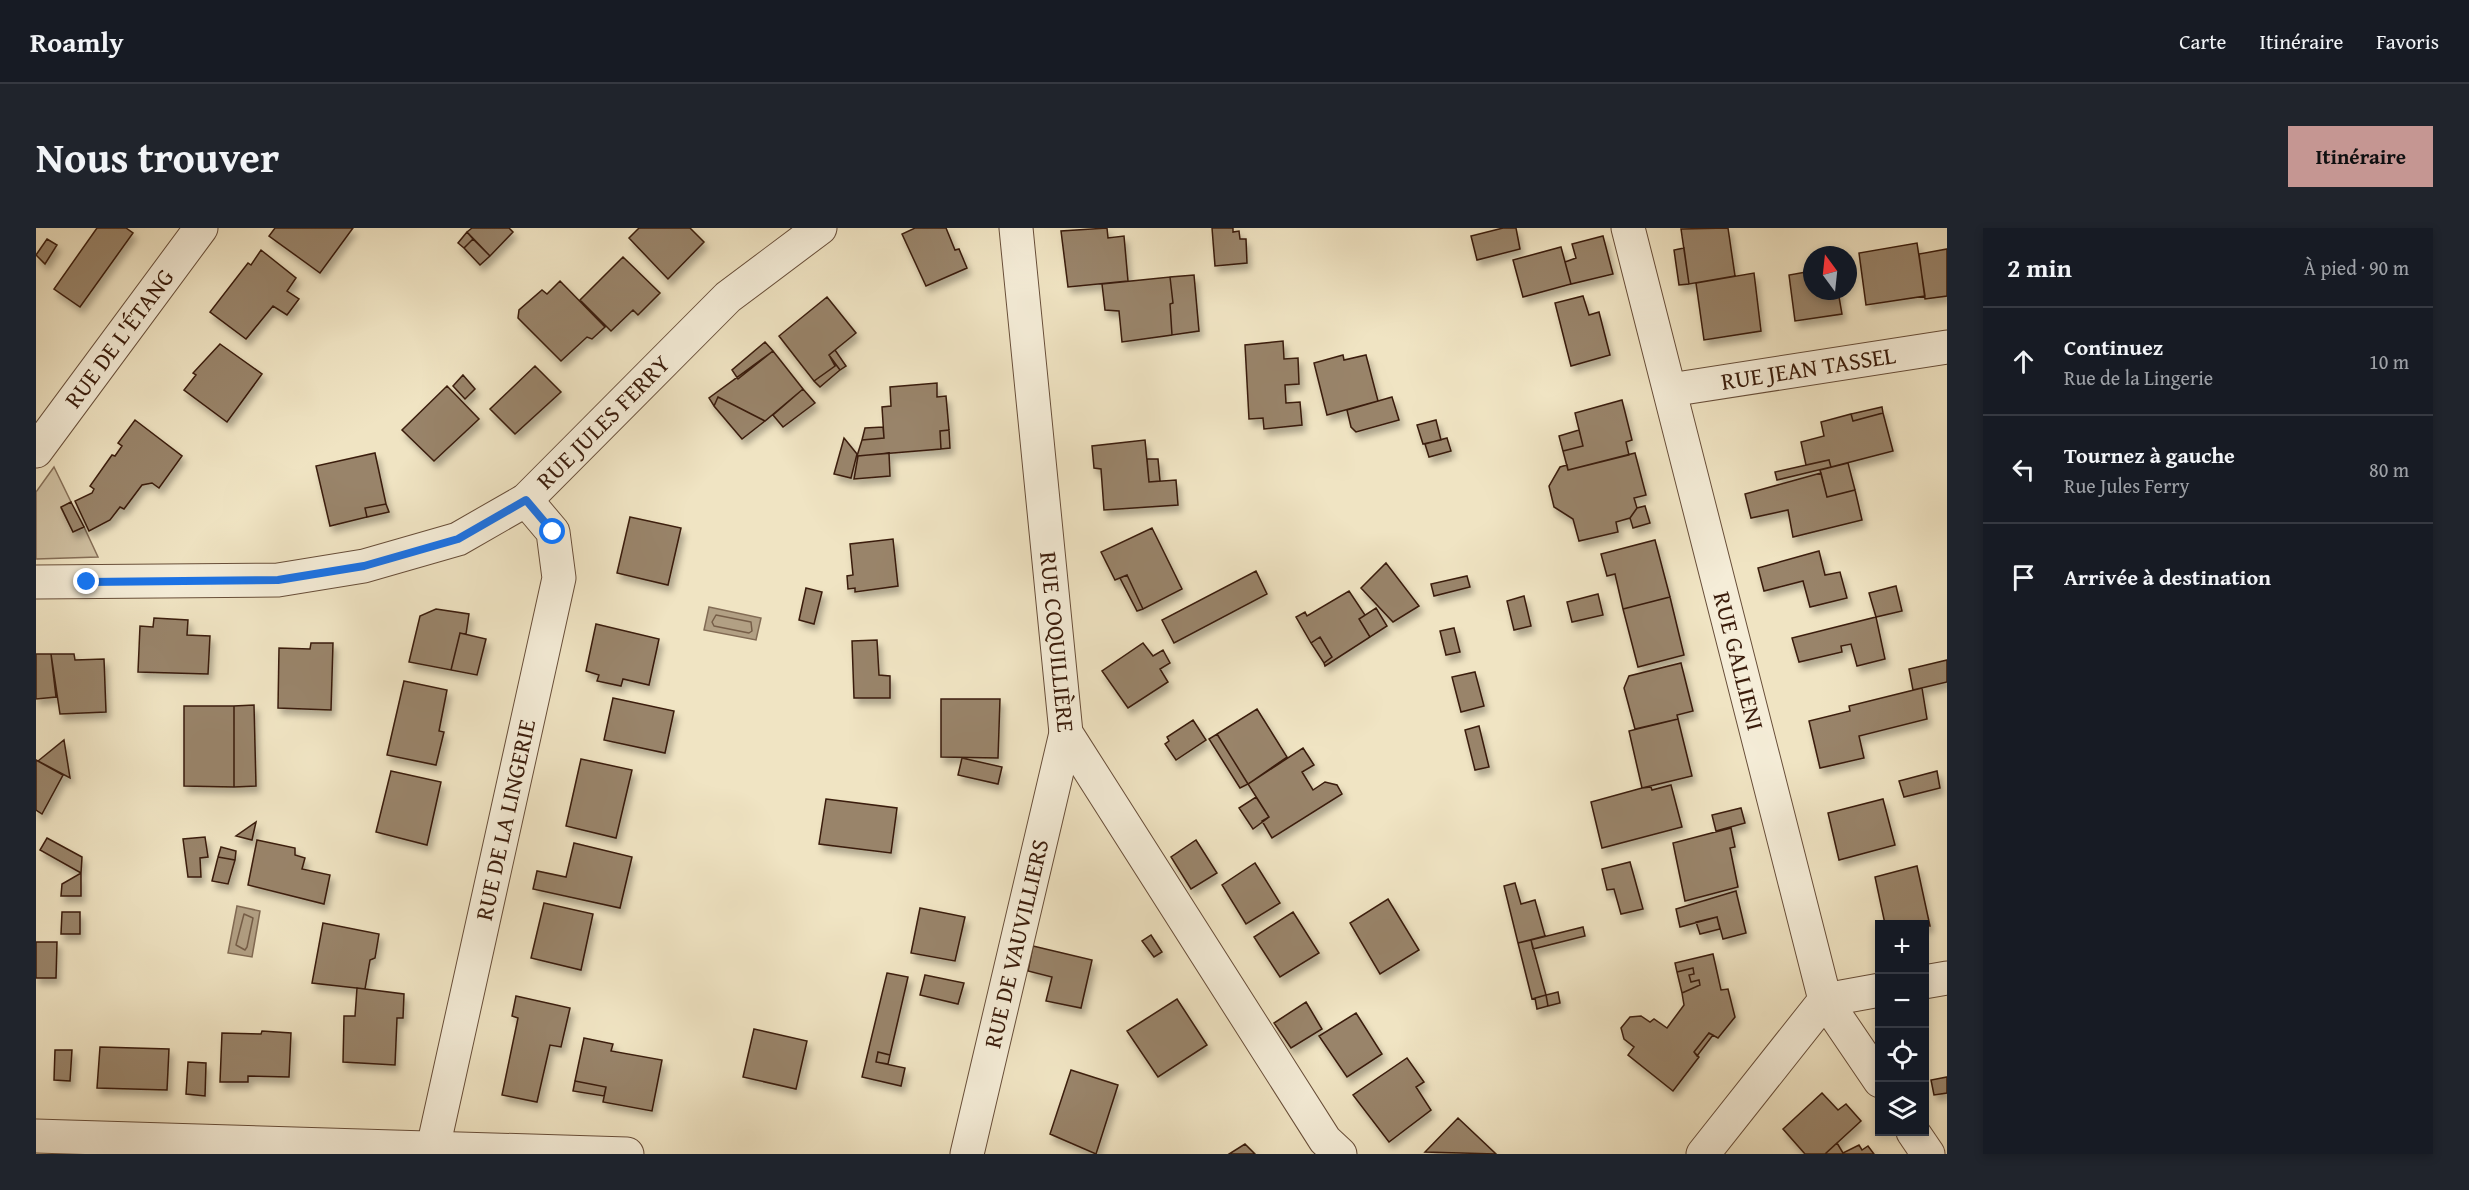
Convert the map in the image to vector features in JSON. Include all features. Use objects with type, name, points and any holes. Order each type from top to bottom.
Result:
[{"type":"street","name":"RUE DE L'ÉTANG","points":[[36,451],[201,228]]},
{"type":"street","name":"RUE JULES FERRY","points":[[36,582],[278,580],[353,568],[458,539],[526,500],[728,297],[820,228]]},
{"type":"street","name":"RUE COQUILLIÈRE","points":[[1016,228],[1065,733],[1325,1140],[1340,1154]]},
{"type":"street","name":"RUE GALLIENI","points":[[1628,228],[1825,999],[1875,1074]]},
{"type":"street","name":"RUE JEAN TASSEL","points":[[1670,390],[1947,347]]},
{"type":"street","name":"RUE DE LA LINGERIE","points":[[433,1148],[560,578],[553,532],[526,500]]},
{"type":"street","name":"RUE DE VAUVILLIERS","points":[[967,1154],[1065,733]]},
{"type":"street","points":[[1929,981],[1947,978]]},
{"type":"street","points":[[1703,1154],[1825,999],[1875,991]]},
{"type":"street","points":[[36,1136],[627,1154]]},
{"type":"street","points":[[1916,1136],[1928,1154]]},
{"type":"shaded area","points":[[54,467],[71,502],[61,508],[73,531],[84,527],[98,557],[36,559],[36,492]]},
{"type":"water","points":[[709,607],[761,618],[756,640],[704,630]]},
{"type":"water","points":[[237,906],[260,911],[252,957],[228,953]]},
{"type":"building","points":[[97,228],[126,228],[133,233],[80,307],[54,289]]},
{"type":"building","points":[[275,228],[353,228],[320,273],[269,236]]},
{"type":"building","points":[[472,228],[509,228],[513,232],[490,256],[467,232]]},
{"type":"building","points":[[639,228],[690,228],[704,242],[668,279],[629,238]]},
{"type":"building","points":[[915,228],[946,228],[955,250],[959,249],[967,268],[926,286],[902,234]]},
{"type":"building","points":[[1107,228],[1108,238],[1124,236],[1128,281],[1068,287],[1061,231]]},
{"type":"building","points":[[1212,228],[1233,228],[1233,232],[1239,231],[1240,239],[1246,239],[1247,263],[1215,266]]},
{"type":"building","points":[[1503,228],[1516,228],[1520,249],[1477,260],[1471,236]]},
{"type":"building","points":[[1728,228],[1735,276],[1689,284],[1681,229]]},
{"type":"building","points":[[467,232],[473,239],[464,248],[458,243]]},
{"type":"building","points":[[1603,236],[1613,274],[1571,284],[1565,262],[1576,258],[1572,244]]},
{"type":"building","points":[[47,239],[57,245],[45,264],[36,255]]},
{"type":"building","points":[[473,239],[490,256],[480,265],[464,248]]},
{"type":"building","points":[[1917,243],[1925,296],[1866,305],[1859,253]]},
{"type":"building","points":[[1561,247],[1571,284],[1523,297],[1513,260]]},
{"type":"building","points":[[1684,248],[1689,284],[1679,285],[1674,250]]},
{"type":"building","points":[[1947,249],[1947,296],[1925,299],[1919,254]]},
{"type":"building","points":[[261,250],[296,278],[287,291],[299,299],[287,315],[273,306],[246,339],[210,312],[248,263],[251,265]]},
{"type":"building","points":[[623,257],[660,293],[638,315],[633,310],[611,331],[580,300]]},
{"type":"building","points":[[1754,273],[1761,331],[1704,340],[1696,283]]},
{"type":"building","points":[[1803,273],[1803,300],[1840,300],[1842,314],[1795,321],[1789,275]]},
{"type":"building","points":[[1194,275],[1199,331],[1172,335],[1170,304],[1173,303],[1170,277]]},
{"type":"building","points":[[1170,277],[1173,303],[1170,304],[1172,335],[1122,342],[1119,311],[1105,310],[1102,284]]},
{"type":"building","points":[[560,281],[605,327],[592,339],[587,337],[561,361],[518,318],[519,310],[542,290],[547,294]]},
{"type":"building","points":[[1583,296],[1589,315],[1599,312],[1610,355],[1571,366],[1555,303]]},
{"type":"building","points":[[827,297],[856,333],[829,355],[835,366],[814,381],[779,336]]},
{"type":"building","points":[[1283,341],[1284,359],[1298,358],[1299,384],[1285,385],[1286,403],[1300,402],[1302,425],[1264,429],[1263,418],[1249,419],[1245,345]]},
{"type":"building","points":[[765,342],[773,351],[738,379],[732,370]]},
{"type":"building","points":[[220,344],[262,374],[227,422],[184,390],[196,375],[193,373]]},
{"type":"building","points":[[835,350],[846,366],[840,370],[829,355]]},
{"type":"building","points":[[773,351],[803,389],[765,421],[718,397],[714,406],[709,398]]},
{"type":"building","points":[[1343,355],[1344,360],[1366,355],[1378,401],[1327,415],[1314,363]]},
{"type":"building","points":[[834,362],[840,370],[820,387],[814,381],[835,366]]},
{"type":"building","points":[[535,366],[561,392],[515,434],[490,409]]},
{"type":"building","points":[[463,375],[475,389],[465,399],[453,386]]},
{"type":"building","points":[[937,383],[937,397],[946,396],[949,430],[940,431],[941,449],[857,456],[862,440],[884,438],[882,407],[891,406],[890,387]]},
{"type":"building","points":[[447,386],[479,419],[434,461],[402,430]]},
{"type":"building","points":[[803,389],[815,403],[783,427],[773,415]]},
{"type":"building","points":[[718,397],[765,421],[742,439],[714,406]]},
{"type":"building","points":[[1392,397],[1399,420],[1356,432],[1351,427],[1347,410]]},
{"type":"building","points":[[1622,400],[1632,440],[1626,442],[1629,455],[1568,470],[1563,451],[1583,446],[1575,413]]},
{"type":"building","points":[[1882,407],[1883,413],[1853,421],[1851,414]]},
{"type":"building","points":[[1883,413],[1893,451],[1831,467],[1829,460],[1806,465],[1801,442],[1824,436],[1821,422],[1851,414],[1853,421]]},
{"type":"building","points":[[135,420],[182,456],[159,488],[152,483],[142,485],[124,509],[120,507],[110,520],[89,531],[75,501],[92,493],[94,489],[90,486],[112,455],[115,456],[122,446],[118,443]]},
{"type":"building","points":[[1436,420],[1441,440],[1423,444],[1417,425]]},
{"type":"building","points":[[883,427],[884,438],[862,440],[865,428]]},
{"type":"building","points":[[949,430],[950,448],[941,449],[940,431]]},
{"type":"building","points":[[1579,430],[1583,446],[1563,451],[1559,436]]},
{"type":"building","points":[[844,438],[857,454],[851,478],[834,474]]},
{"type":"building","points":[[1447,438],[1451,451],[1429,457],[1425,444]]},
{"type":"building","points":[[1145,440],[1149,482],[1176,480],[1178,505],[1104,510],[1101,469],[1094,468],[1092,446]]},
{"type":"building","points":[[375,453],[386,504],[365,508],[367,517],[330,526],[316,466]]},
{"type":"building","points":[[889,453],[890,476],[854,479],[858,456]]},
{"type":"building","points":[[1635,453],[1646,495],[1634,498],[1637,508],[1630,518],[1616,522],[1618,532],[1579,541],[1573,519],[1554,507],[1549,486],[1560,467],[1567,465],[1568,470]]},
{"type":"building","points":[[1147,459],[1158,459],[1160,481],[1149,482]]},
{"type":"building","points":[[1829,460],[1831,467],[1777,480],[1775,472]]},
{"type":"building","points":[[1848,463],[1855,490],[1827,497],[1820,470]]},
{"type":"building","points":[[1821,473],[1827,497],[1855,490],[1862,520],[1793,537],[1788,510],[1751,518],[1745,494]]},
{"type":"building","points":[[71,502],[84,527],[73,532],[61,507]]},
{"type":"building","points":[[386,504],[389,512],[367,517],[365,508]]},
{"type":"building","points":[[1645,506],[1650,523],[1633,528],[1630,518],[1637,508]]},
{"type":"building","points":[[630,517],[681,528],[668,585],[617,573]]},
{"type":"building","points":[[1152,528],[1182,589],[1143,609],[1127,575],[1115,580],[1101,552]]},
{"type":"building","points":[[893,539],[898,586],[855,592],[855,588],[848,589],[847,576],[853,575],[850,544]]},
{"type":"building","points":[[1655,540],[1670,597],[1623,609],[1615,574],[1607,576],[1601,554]]},
{"type":"building","points":[[1819,551],[1825,575],[1840,572],[1847,598],[1810,607],[1803,581],[1764,591],[1758,568]]},
{"type":"building","points":[[1386,563],[1419,606],[1393,622],[1361,588]]},
{"type":"building","points":[[1256,571],[1267,594],[1174,643],[1162,620]]},
{"type":"building","points":[[1127,575],[1143,609],[1137,611],[1120,578]]},
{"type":"building","points":[[1467,576],[1470,587],[1434,596],[1431,584]]},
{"type":"building","points":[[1896,586],[1902,611],[1876,617],[1869,593]]},
{"type":"building","points":[[806,588],[822,592],[814,624],[799,620]]},
{"type":"building","points":[[1349,591],[1365,615],[1359,619],[1370,637],[1325,666],[1324,663],[1332,657],[1320,637],[1311,643],[1296,617],[1305,612],[1307,616]]},
{"type":"building","points":[[1598,594],[1603,615],[1572,622],[1567,602]]},
{"type":"building","points":[[1524,596],[1531,626],[1514,630],[1507,601]]},
{"type":"building","points":[[1670,597],[1684,655],[1638,667],[1623,609]]},
{"type":"building","points":[[1376,608],[1387,626],[1370,637],[1359,619]]},
{"type":"building","points":[[436,609],[469,614],[466,634],[460,633],[451,670],[409,662],[420,616]]},
{"type":"building","points":[[1876,617],[1885,659],[1857,666],[1851,644],[1841,646],[1842,652],[1799,662],[1792,638]]},
{"type":"building","points":[[154,618],[188,620],[187,635],[210,636],[208,674],[138,672],[140,626],[153,627]]},
{"type":"building","points":[[596,624],[659,639],[649,685],[623,679],[621,686],[597,681],[599,675],[586,671]]},
{"type":"building","points":[[1454,628],[1460,652],[1446,655],[1440,631]]},
{"type":"building","points":[[460,633],[486,639],[477,675],[451,670]]},
{"type":"building","points":[[1320,637],[1332,657],[1324,663],[1311,643]]},
{"type":"building","points":[[877,640],[879,675],[890,676],[890,698],[854,698],[852,641]]},
{"type":"building","points":[[311,643],[333,643],[331,710],[278,708],[279,648],[310,649]]},
{"type":"building","points":[[1143,643],[1153,656],[1163,650],[1170,663],[1160,669],[1168,682],[1128,708],[1102,671]]},
{"type":"building","points":[[36,654],[51,654],[56,697],[36,699]]},
{"type":"building","points":[[51,654],[74,654],[75,660],[104,659],[106,712],[60,714]]},
{"type":"building","points":[[1947,660],[1947,682],[1913,690],[1909,669]]},
{"type":"building","points":[[1681,663],[1693,711],[1677,715],[1678,719],[1635,729],[1624,688],[1629,676]]},
{"type":"building","points":[[1475,672],[1484,706],[1461,712],[1452,677]]},
{"type":"building","points":[[404,681],[447,690],[439,731],[444,732],[436,765],[387,755]]},
{"type":"building","points":[[1922,688],[1927,719],[1859,736],[1864,758],[1820,768],[1809,721],[1850,711],[1849,706]]},
{"type":"building","points":[[613,698],[674,711],[665,753],[604,740]]},
{"type":"building","points":[[941,699],[1000,699],[998,758],[941,757]]},
{"type":"building","points":[[254,705],[256,786],[234,787],[234,706]]},
{"type":"building","points":[[184,706],[234,706],[234,787],[184,786]]},
{"type":"building","points":[[1257,709],[1287,757],[1248,784],[1217,734]]},
{"type":"building","points":[[1678,719],[1692,776],[1642,788],[1629,731]]},
{"type":"building","points":[[1193,720],[1206,740],[1176,760],[1165,744],[1169,741],[1167,737]]},
{"type":"building","points":[[1479,726],[1489,767],[1475,770],[1465,730]]},
{"type":"building","points":[[1217,734],[1248,784],[1240,788],[1209,739]]},
{"type":"building","points":[[64,740],[70,778],[38,761]]},
{"type":"building","points":[[1303,748],[1314,765],[1302,772],[1313,790],[1325,782],[1337,785],[1342,794],[1272,838],[1262,821],[1269,817],[1248,784]]},
{"type":"building","points":[[962,758],[1002,767],[998,784],[958,775]]},
{"type":"building","points":[[581,759],[632,770],[616,838],[566,826]]},
{"type":"building","points":[[36,760],[63,775],[42,814],[36,810]]},
{"type":"building","points":[[391,771],[441,782],[427,845],[376,832]]},
{"type":"building","points":[[1937,771],[1940,788],[1904,797],[1899,781]]},
{"type":"building","points":[[1671,785],[1682,827],[1602,848],[1591,802],[1642,788],[1651,787],[1652,790]]},
{"type":"building","points":[[1256,797],[1269,817],[1253,829],[1239,808]]},
{"type":"building","points":[[826,799],[897,808],[891,853],[819,844]]},
{"type":"building","points":[[1883,799],[1895,845],[1839,860],[1828,813]]},
{"type":"building","points":[[1741,808],[1745,823],[1716,831],[1712,815]]},
{"type":"building","points":[[256,822],[252,840],[236,836]]},
{"type":"building","points":[[1731,828],[1735,847],[1730,848],[1738,887],[1685,901],[1673,843]]},
{"type":"building","points":[[205,837],[208,857],[200,858],[201,877],[188,877],[183,839]]},
{"type":"building","points":[[47,838],[82,857],[81,873],[40,850]]},
{"type":"building","points":[[257,840],[295,848],[295,855],[305,858],[302,869],[330,875],[324,904],[248,885]]},
{"type":"building","points":[[1196,840],[1217,873],[1191,889],[1171,857]]},
{"type":"building","points":[[574,843],[632,857],[620,908],[533,889],[537,871],[566,877]]},
{"type":"building","points":[[221,847],[236,851],[235,860],[218,857]]},
{"type":"building","points":[[218,857],[235,860],[228,884],[212,881]]},
{"type":"building","points":[[1630,862],[1643,909],[1621,914],[1614,889],[1607,890],[1602,869]]},
{"type":"building","points":[[1255,863],[1280,903],[1246,924],[1222,885]]},
{"type":"building","points":[[1917,866],[1929,920],[1884,920],[1875,877]]},
{"type":"building","points":[[81,873],[81,896],[61,896],[62,884]]},
{"type":"building","points":[[1515,883],[1521,904],[1535,900],[1545,936],[1518,943],[1504,886]]},
{"type":"building","points":[[1736,891],[1746,933],[1723,939],[1717,917],[1680,927],[1676,909]]},
{"type":"building","points":[[1388,899],[1419,950],[1380,974],[1350,923]]},
{"type":"building","points":[[544,903],[593,914],[581,970],[531,958]]},
{"type":"building","points":[[920,908],[965,917],[955,961],[911,953]]},
{"type":"building","points":[[62,912],[80,912],[80,934],[61,934]]},
{"type":"building","points":[[1293,912],[1319,953],[1280,977],[1254,937]]},
{"type":"building","points":[[1717,917],[1720,929],[1700,934],[1696,922]]},
{"type":"building","points":[[323,923],[379,934],[375,958],[370,960],[365,989],[312,983]]},
{"type":"building","points":[[1583,927],[1585,936],[1533,949],[1531,940]]},
{"type":"building","points":[[1151,935],[1162,952],[1154,957],[1142,941]]},
{"type":"building","points":[[1531,940],[1546,995],[1532,999],[1518,943]]},
{"type":"building","points":[[36,942],[57,942],[56,978],[36,978]]},
{"type":"building","points":[[1033,946],[1092,960],[1081,1008],[1046,1001],[1052,977],[1028,971]]},
{"type":"building","points":[[1713,954],[1721,990],[1728,989],[1735,1017],[1718,1038],[1709,1033],[1694,1052],[1699,1057],[1673,1091],[1628,1055],[1634,1047],[1624,1039],[1621,1028],[1630,1017],[1641,1016],[1650,1022],[1654,1019],[1667,1028],[1684,1005],[1682,993],[1700,985],[1699,980],[1691,982],[1689,975],[1694,974],[1693,968],[1677,972],[1675,963]]},
{"type":"building","points":[[1693,968],[1694,974],[1689,975],[1691,982],[1699,980],[1700,985],[1682,993],[1677,972]]},
{"type":"building","points":[[887,973],[908,977],[890,1055],[878,1052],[876,1062],[905,1068],[901,1086],[862,1077]]},
{"type":"building","points":[[925,975],[964,983],[958,1004],[920,995]]},
{"type":"building","points":[[357,988],[404,994],[403,1018],[397,1018],[395,1065],[343,1062],[344,1016],[355,1016]]},
{"type":"building","points":[[1558,992],[1560,1003],[1548,1006],[1546,995]]},
{"type":"building","points":[[1546,995],[1548,1006],[1537,1009],[1535,998]]},
{"type":"building","points":[[516,996],[570,1008],[561,1047],[550,1045],[537,1102],[502,1095],[518,1018],[512,1016]]},
{"type":"building","points":[[1177,999],[1207,1045],[1158,1077],[1127,1031]]},
{"type":"building","points":[[1306,1002],[1322,1029],[1291,1048],[1274,1023]]},
{"type":"building","points":[[1356,1013],[1382,1054],[1347,1077],[1319,1036]]},
{"type":"building","points":[[754,1029],[807,1041],[796,1089],[743,1077]]},
{"type":"building","points":[[262,1031],[291,1033],[289,1077],[248,1076],[248,1082],[220,1082],[222,1033],[261,1034]]},
{"type":"building","points":[[1709,1033],[1713,1035],[1697,1056],[1694,1052]]},
{"type":"building","points":[[584,1038],[613,1044],[611,1051],[662,1060],[652,1111],[603,1102],[606,1087],[575,1081]]},
{"type":"building","points":[[100,1047],[169,1049],[167,1090],[97,1088]]},
{"type":"building","points":[[55,1050],[72,1050],[70,1081],[54,1080]]},
{"type":"building","points":[[878,1052],[890,1055],[888,1064],[876,1062]]},
{"type":"building","points":[[1407,1058],[1424,1082],[1416,1087],[1431,1110],[1389,1142],[1353,1095]]},
{"type":"building","points":[[188,1062],[206,1063],[205,1096],[186,1094]]},
{"type":"building","points":[[1071,1070],[1118,1085],[1096,1154],[1050,1134]]},
{"type":"building","points":[[1947,1077],[1947,1093],[1934,1095],[1931,1080]]},
{"type":"building","points":[[575,1081],[606,1087],[604,1096],[573,1091]]},
{"type":"building","points":[[1822,1093],[1838,1110],[1846,1104],[1861,1121],[1825,1154],[1805,1154],[1783,1129]]},
{"type":"building","points":[[1458,1118],[1496,1154],[1425,1152]]},
{"type":"building","points":[[1837,1143],[1843,1153],[1859,1145],[1862,1150],[1868,1146],[1874,1154],[1825,1154]]},
{"type":"building","points":[[1245,1144],[1255,1154],[1229,1154]]},
{"type":"route","points":[[87,582],[278,580],[364,566],[458,539],[526,500],[553,532]]}]
